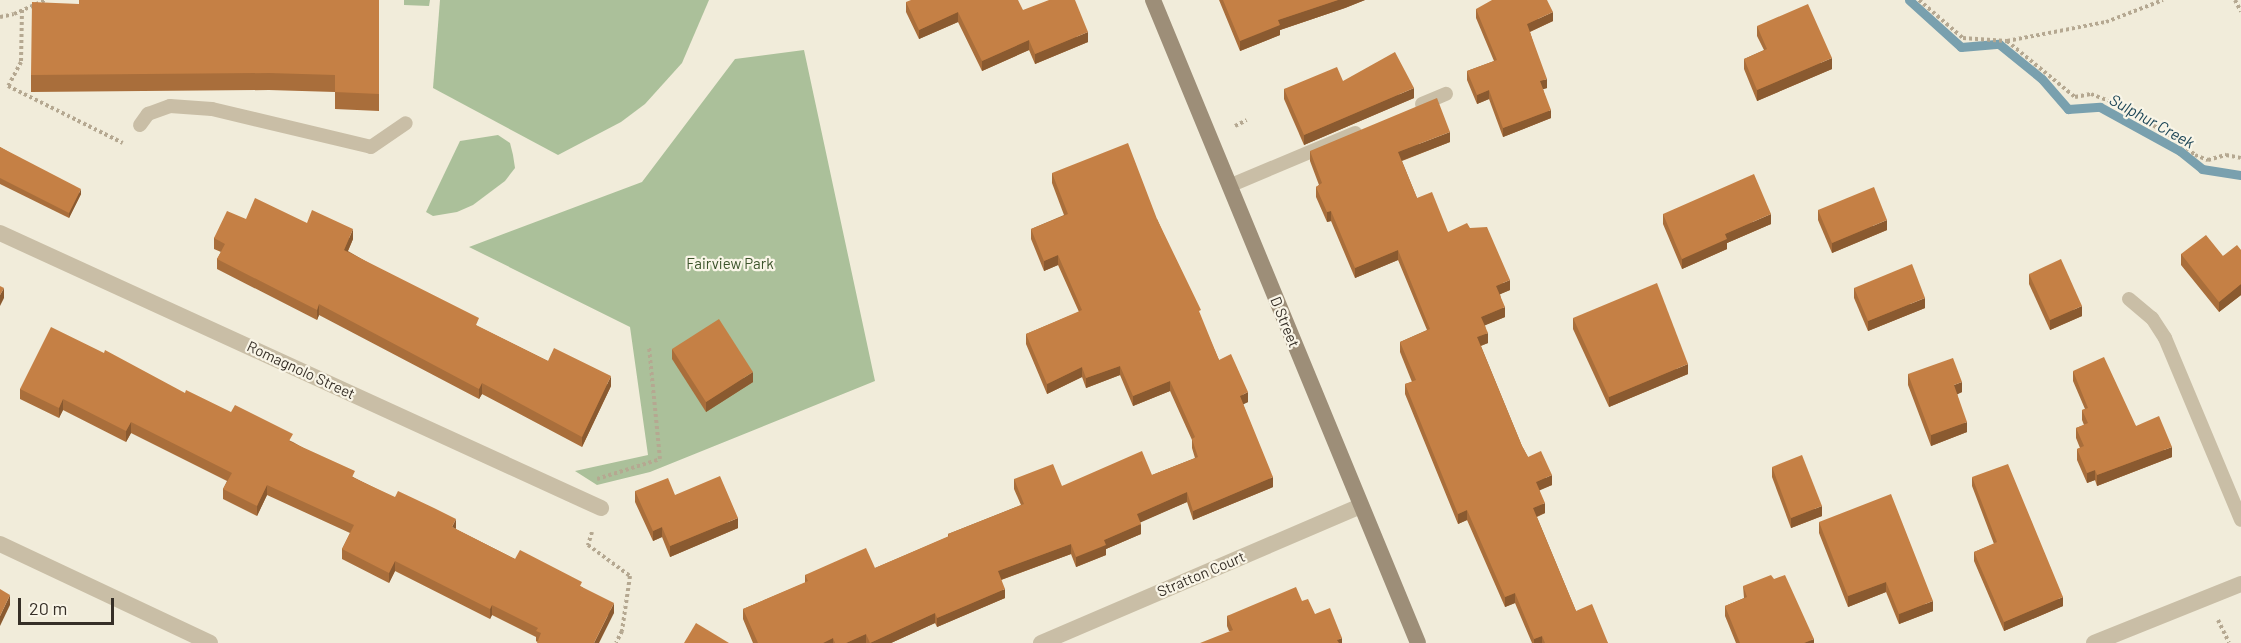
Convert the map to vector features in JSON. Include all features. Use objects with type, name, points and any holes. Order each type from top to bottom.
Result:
[{"type":"main road","name":"D Street","points":[[1153,0],[1418,643]]},
{"type":"street","name":"Romagnolo Street","points":[[0,232],[601,508]]},
{"type":"street","name":"Stratton Court","points":[[1041,643],[1361,506]]},
{"type":"street","points":[[0,544],[210,643]]},
{"type":"street","points":[[2094,643],[2241,584]]},
{"type":"lane","points":[[1405,112],[1446,94]]},
{"type":"lane","points":[[140,124],[148,114],[170,106],[212,109],[371,147],[406,123]]},
{"type":"lane","points":[[1229,186],[1364,129]]},
{"type":"lane","points":[[2129,299],[2152,318],[2165,338],[2241,520]]},
{"type":"path","points":[[0,16],[45,0]]},
{"type":"path","points":[[1919,0],[1963,38],[2007,41],[2106,22],[2163,0]]},
{"type":"path","points":[[2235,0],[2241,12]]},
{"type":"path","points":[[22,10],[21,62],[8,86],[129,146]]},
{"type":"path","points":[[2007,41],[2075,97],[2091,94],[2117,104],[2173,137],[2195,155],[2208,160],[2226,155],[2241,158]]},
{"type":"path","points":[[1235,126],[1247,120]]},
{"type":"path","points":[[577,497],[585,482],[660,459],[649,347]]},
{"type":"path","points":[[601,508],[588,545],[630,576],[622,631],[616,643]]},
{"type":"green space","points":[[404,0],[430,0],[429,6],[404,5]]},
{"type":"green space","points":[[440,0],[709,0],[682,63],[645,104],[621,122],[558,155],[433,88]]},
{"type":"green space","name":"Fairview Park","points":[[804,50],[875,381],[650,472],[597,485],[575,471],[648,455],[630,327],[469,247],[642,182],[735,59]]},
{"type":"green space","points":[[498,135],[510,143],[515,168],[505,181],[473,205],[457,212],[433,216],[426,212],[460,141]]},
{"type":"building","points":[[79,0],[379,0],[379,94],[335,92],[335,75],[269,73],[31,75],[32,2],[79,4]]},
{"type":"building","points":[[911,0],[1018,0],[1023,10],[1049,0],[1075,0],[1088,32],[1035,54],[1029,40],[982,61],[958,12],[919,30],[906,2]]},
{"type":"building","points":[[1223,0],[1338,0],[1278,20],[1280,25],[1240,41]]},
{"type":"building","points":[[1492,0],[1547,0],[1553,12],[1527,24],[1547,79],[1540,81],[1551,110],[1503,128],[1489,90],[1477,95],[1467,71],[1497,60],[1476,9]]},
{"type":"building","points":[[1808,4],[1832,58],[1757,90],[1744,59],[1767,49],[1757,26]]},
{"type":"building","points":[[1395,52],[1414,88],[1304,135],[1284,89],[1337,67],[1343,81]]},
{"type":"building","points":[[1437,98],[1450,132],[1398,152],[1417,198],[1432,192],[1448,232],[1467,223],[1470,228],[1487,227],[1510,280],[1496,286],[1505,307],[1481,317],[1488,333],[1477,337],[1522,446],[1528,457],[1541,451],[1552,475],[1536,482],[1545,503],[1533,508],[1576,611],[1592,604],[1608,643],[1545,643],[1542,636],[1534,639],[1515,593],[1505,597],[1467,510],[1458,514],[1405,384],[1416,380],[1400,342],[1430,329],[1398,250],[1355,268],[1331,211],[1327,212],[1316,187],[1322,183],[1310,151]]},
{"type":"building","points":[[1128,143],[1157,219],[1201,310],[1199,311],[1219,360],[1231,354],[1248,392],[1240,396],[1273,477],[1193,511],[1187,492],[1137,514],[1141,524],[1104,540],[1106,545],[1076,557],[1071,544],[998,571],[1005,589],[937,618],[935,613],[870,643],[866,634],[846,643],[835,643],[833,638],[823,643],[758,643],[743,609],[808,581],[805,575],[866,548],[875,568],[949,536],[948,534],[1024,504],[1014,479],[1053,464],[1062,486],[1142,451],[1152,475],[1198,457],[1192,439],[1195,437],[1170,381],[1133,396],[1120,366],[1086,378],[1082,367],[1047,384],[1026,334],[1082,310],[1058,255],[1044,261],[1031,229],[1068,214],[1052,173]]},
{"type":"building","points":[[0,147],[81,189],[69,213],[0,178]]},
{"type":"building","points":[[1754,174],[1771,214],[1725,234],[1727,239],[1682,259],[1663,214]]},
{"type":"building","points":[[1874,187],[1887,220],[1832,243],[1818,210]]},
{"type":"building","points":[[255,198],[307,223],[312,210],[353,229],[344,250],[479,318],[476,325],[548,361],[554,348],[611,376],[582,437],[482,383],[479,389],[319,304],[317,310],[217,259],[225,244],[214,238],[227,211],[246,219]]},
{"type":"building","points":[[2206,235],[2223,256],[2237,245],[2241,250],[2241,284],[2219,302],[2181,254]]},
{"type":"building","points":[[2061,259],[2082,306],[2050,320],[2029,274]]},
{"type":"building","points":[[1912,264],[1925,298],[1868,321],[1854,288]]},
{"type":"building","points":[[1657,283],[1688,364],[1609,397],[1573,318]]},
{"type":"building","points":[[719,319],[753,372],[706,402],[672,349]]},
{"type":"building","points":[[51,327],[104,353],[105,350],[185,393],[186,390],[231,412],[235,405],[293,434],[289,441],[355,471],[352,477],[395,497],[398,491],[456,519],[452,527],[515,559],[520,550],[582,582],[580,586],[614,603],[594,643],[537,643],[541,633],[536,631],[538,628],[492,605],[490,609],[395,561],[389,573],[342,549],[354,525],[267,485],[257,506],[223,489],[232,473],[131,422],[126,431],[63,399],[59,408],[20,389]]},
{"type":"building","points":[[2104,357],[2136,426],[2159,416],[2172,447],[2097,475],[2095,470],[2087,473],[2077,449],[2084,446],[2076,428],[2088,423],[2082,410],[2088,408],[2073,371]]},
{"type":"building","points":[[1953,358],[1962,382],[1954,385],[1967,422],[1931,435],[1908,374]]},
{"type":"building","points":[[1802,455],[1822,506],[1791,518],[1772,467]]},
{"type":"building","points":[[2008,464],[2063,597],[2004,622],[1974,552],[1997,542],[1972,477]]},
{"type":"building","points":[[720,476],[738,518],[670,546],[662,527],[653,531],[635,491],[668,478],[675,495]]},
{"type":"building","points":[[1891,494],[1933,601],[1899,614],[1886,582],[1848,596],[1819,522]]},
{"type":"building","points":[[1771,575],[1774,579],[1785,575],[1814,639],[1804,643],[1740,643],[1725,606],[1747,597],[1743,586]]},
{"type":"building","points":[[1296,587],[1302,601],[1308,599],[1315,614],[1330,608],[1342,638],[1337,640],[1339,643],[1200,643],[1233,630],[1227,616]]},
{"type":"building","points":[[0,589],[10,595],[0,616]]},
{"type":"building","points":[[696,623],[729,643],[684,643]]},
{"type":"waterway","name":"Sulphur Creek","points":[[1909,0],[1961,47],[1999,44],[2042,79],[2068,109],[2100,107],[2180,151],[2202,169],[2241,175]]}]
